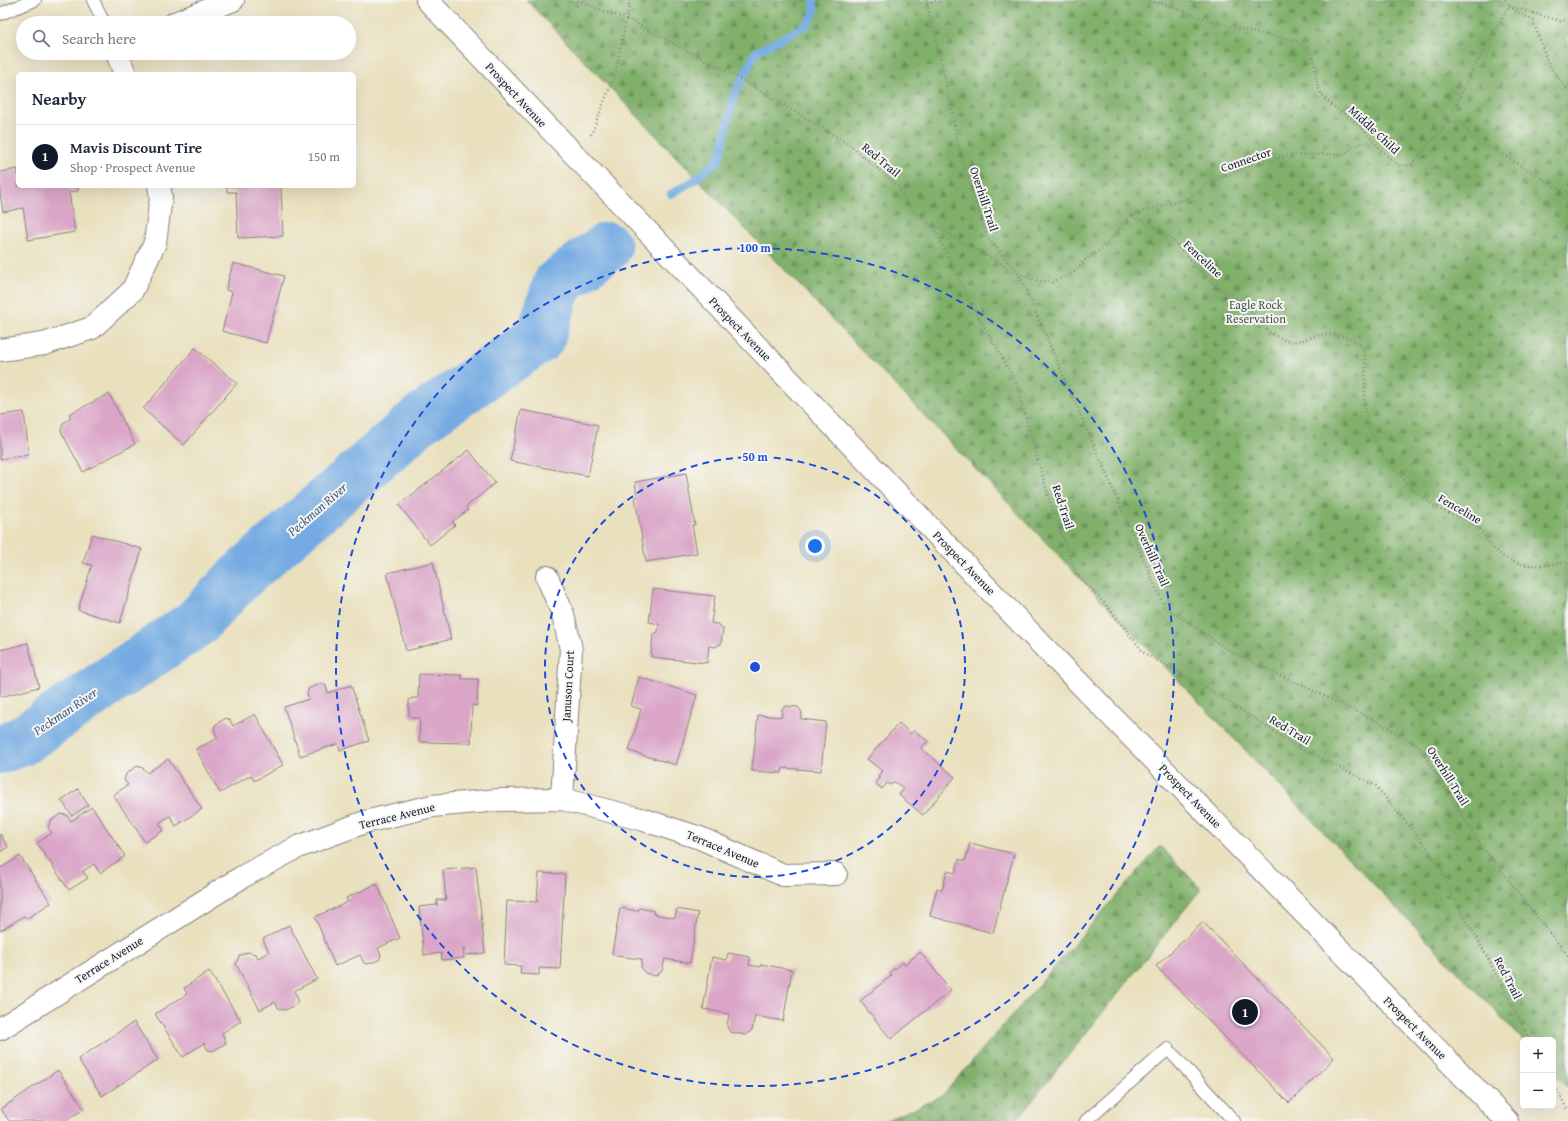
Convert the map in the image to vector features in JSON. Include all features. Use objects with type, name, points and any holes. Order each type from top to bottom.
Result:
[{"type":"main road","points":[[193,16],[234,0]]},
{"type":"main road","name":"Prospect Avenue","points":[[427,0],[1041,644],[1507,1121]]},
{"type":"main road","points":[[120,60],[124,72]]},
{"type":"main road","points":[[0,350],[44,344],[92,328],[132,291],[155,243],[161,197],[159,188]]},
{"type":"main road","name":"Januson Court","points":[[547,578],[563,614],[571,649],[562,799]]},
{"type":"main road","name":"Terrace Avenue","points":[[0,1029],[242,877],[298,847],[366,822],[432,806],[500,800],[562,799],[644,820],[700,838],[782,875],[836,874]]},
{"type":"lane","points":[[0,13],[35,0]]},
{"type":"lane","points":[[93,0],[101,16]]},
{"type":"lane","points":[[1086,1121],[1168,1049],[1234,1121]]},
{"type":"path","name":"Red Trail","points":[[578,0],[608,13],[625,18],[732,74],[847,143],[898,186],[910,209],[933,226],[970,302],[1015,380],[1053,512],[1077,575],[1103,601],[1144,653],[1207,688],[1296,746],[1376,786],[1427,848],[1442,872],[1453,898],[1482,945],[1528,1037]]},
{"type":"path","points":[[580,162],[615,75],[625,18],[630,0]]},
{"type":"path","points":[[926,1],[942,0]]},
{"type":"path","name":"Middle Child","points":[[1150,0],[1239,30],[1302,42],[1309,50],[1316,65],[1316,81],[1320,92],[1330,104],[1360,127],[1371,140],[1396,163],[1403,167],[1411,165],[1448,122]]},
{"type":"path","points":[[1505,0],[1509,6],[1533,21],[1549,65],[1568,91]]},
{"type":"path","name":"Overhill Trail","points":[[926,1],[961,157],[986,237],[1019,274],[1164,606],[1231,652],[1373,719],[1418,745],[1480,844],[1568,956]]},
{"type":"path","points":[[1509,6],[1560,21],[1568,20]]},
{"type":"path","points":[[1509,6],[1472,69],[1448,122],[1461,123],[1468,130],[1473,140],[1480,145],[1491,148],[1545,181],[1568,193]]},
{"type":"path","name":"Connector","points":[[1131,215],[1188,198],[1210,182],[1248,166],[1288,155],[1343,154],[1359,144],[1371,140]]},
{"type":"path","points":[[933,226],[1019,274],[1038,281],[1053,282],[1074,272],[1089,256],[1104,248],[1131,215]]},
{"type":"path","name":"Fenceline","points":[[1131,215],[1150,224],[1166,235],[1211,281],[1239,299],[1266,330],[1277,337],[1286,341],[1297,342],[1322,335],[1335,336],[1346,337],[1360,344],[1365,353],[1364,406],[1368,427],[1394,470],[1413,490],[1442,510],[1462,518],[1480,529],[1489,543],[1501,556],[1515,562],[1528,564],[1547,565],[1568,562]]},
{"type":"path","points":[[1556,1089],[1568,1111]]},
{"type":"green space","name":"Eagle Rock Reservation","points":[[526,0],[1568,0],[1568,1087],[1556,1075],[1556,1037],[1520,1037]]},
{"type":"green space","points":[[1160,846],[1201,889],[1016,1121],[885,1121],[941,1097]]},
{"type":"building","points":[[16,169],[16,188],[78,188],[78,191],[69,192],[75,232],[28,240],[23,208],[3,212],[0,193],[0,172]]},
{"type":"building","points":[[227,188],[281,188],[283,236],[238,238],[236,192],[227,192]]},
{"type":"building","points":[[233,263],[284,276],[266,343],[222,331],[232,292],[226,290]]},
{"type":"building","points":[[195,348],[237,383],[184,445],[143,409]]},
{"type":"building","points":[[109,394],[135,444],[83,472],[61,431],[63,423],[71,418],[69,414]]},
{"type":"building","points":[[521,410],[598,425],[588,476],[510,461]]},
{"type":"building","points":[[24,412],[29,455],[0,459],[0,415]]},
{"type":"building","points":[[469,450],[495,483],[466,507],[468,510],[452,522],[455,525],[430,545],[399,505]]},
{"type":"building","points":[[686,473],[695,525],[692,525],[697,553],[646,562],[635,497],[637,497],[635,482]]},
{"type":"building","points":[[92,534],[142,549],[120,623],[78,610],[92,565],[83,563]]},
{"type":"building","points":[[433,562],[451,639],[406,651],[387,573]]},
{"type":"building","points":[[653,589],[715,596],[711,623],[717,624],[723,628],[721,644],[715,647],[709,646],[707,663],[651,657],[653,634],[658,632],[659,624],[649,622]]},
{"type":"building","points":[[28,643],[39,687],[0,697],[0,650]]},
{"type":"building","points":[[419,674],[461,675],[462,679],[478,679],[477,706],[472,705],[471,743],[419,742],[420,718],[413,718],[409,715],[409,700],[418,698]]},
{"type":"building","points":[[639,677],[697,695],[676,765],[629,751],[641,709],[631,706]]},
{"type":"building","points":[[323,683],[326,686],[328,693],[351,685],[369,741],[340,750],[338,744],[300,756],[284,707],[309,699],[307,694],[309,688]]},
{"type":"building","points":[[786,706],[798,707],[802,712],[801,719],[826,722],[821,771],[783,768],[782,773],[752,771],[758,715],[782,717],[782,709]]},
{"type":"building","points":[[255,714],[283,765],[254,781],[251,775],[220,793],[196,749],[218,738],[214,730],[215,725],[226,718],[230,720],[233,726]]},
{"type":"building","points":[[899,723],[911,734],[914,730],[928,741],[921,748],[955,777],[923,815],[899,795],[904,789],[895,782],[890,785],[887,783],[882,789],[875,783],[880,777],[878,776],[882,771],[867,759]]},
{"type":"building","points":[[168,759],[202,809],[176,826],[170,816],[159,823],[164,830],[145,842],[113,795],[128,785],[124,780],[126,774],[137,766],[143,768],[147,773]]},
{"type":"building","points":[[78,789],[88,805],[72,816],[61,800]]},
{"type":"building","points":[[92,807],[125,856],[100,873],[94,864],[83,871],[88,878],[69,890],[37,843],[52,833],[48,828],[50,821],[61,814],[67,815],[71,821]]},
{"type":"building","points":[[0,834],[8,847],[0,852]]},
{"type":"building","points":[[970,843],[1014,854],[993,933],[930,916],[937,888],[942,890],[947,871],[955,873],[959,859],[965,861]]},
{"type":"building","points":[[20,856],[51,903],[26,919],[24,916],[0,931],[0,867],[1,868]]},
{"type":"building","points":[[476,867],[485,953],[466,955],[466,948],[463,948],[464,958],[442,960],[441,953],[424,955],[419,907],[437,905],[437,900],[446,900],[443,870]]},
{"type":"building","points":[[539,873],[565,874],[560,969],[539,968],[539,975],[520,974],[521,966],[504,965],[507,901],[537,902]]},
{"type":"building","points":[[377,884],[400,938],[378,948],[381,955],[379,960],[368,964],[364,963],[360,955],[335,966],[315,917],[348,902],[346,898]]},
{"type":"building","points":[[620,908],[638,911],[639,908],[654,911],[653,914],[675,918],[677,909],[698,913],[690,963],[665,959],[662,971],[655,976],[645,973],[641,967],[642,959],[616,956],[612,953]]},
{"type":"building","points":[[1203,922],[1334,1058],[1289,1103],[1156,966]]},
{"type":"building","points":[[289,925],[317,979],[294,991],[298,999],[296,1004],[286,1010],[279,1009],[275,1002],[260,1010],[236,964],[239,956],[248,952],[255,954],[258,958],[269,952],[263,939]]},
{"type":"building","points":[[920,952],[951,990],[891,1039],[860,1001],[892,975],[889,973],[903,962],[904,965]]},
{"type":"building","points":[[728,953],[750,957],[749,965],[761,967],[761,964],[792,970],[783,1021],[755,1016],[752,1030],[746,1035],[730,1032],[727,1026],[729,1014],[703,1009],[712,957],[727,960]]},
{"type":"building","points":[[209,971],[241,1021],[222,1033],[226,1043],[213,1051],[208,1050],[204,1043],[183,1057],[155,1014],[187,994],[184,988]]},
{"type":"building","points":[[134,1022],[158,1060],[102,1096],[78,1059]]},
{"type":"building","points":[[58,1070],[84,1109],[65,1121],[9,1121],[1,1109]]},
{"type":"waterway","name":"Peckman River","points":[[671,194],[693,181],[719,160],[735,93],[756,52],[808,24],[815,10],[813,0]]},
{"type":"waterway","name":"Peckman River","points":[[0,749],[20,742],[196,623],[239,578],[422,418],[540,338],[558,283],[607,247]]},
{"type":"place","name":"Mavis Discount Tire","points":[[1245,1012]]}]
